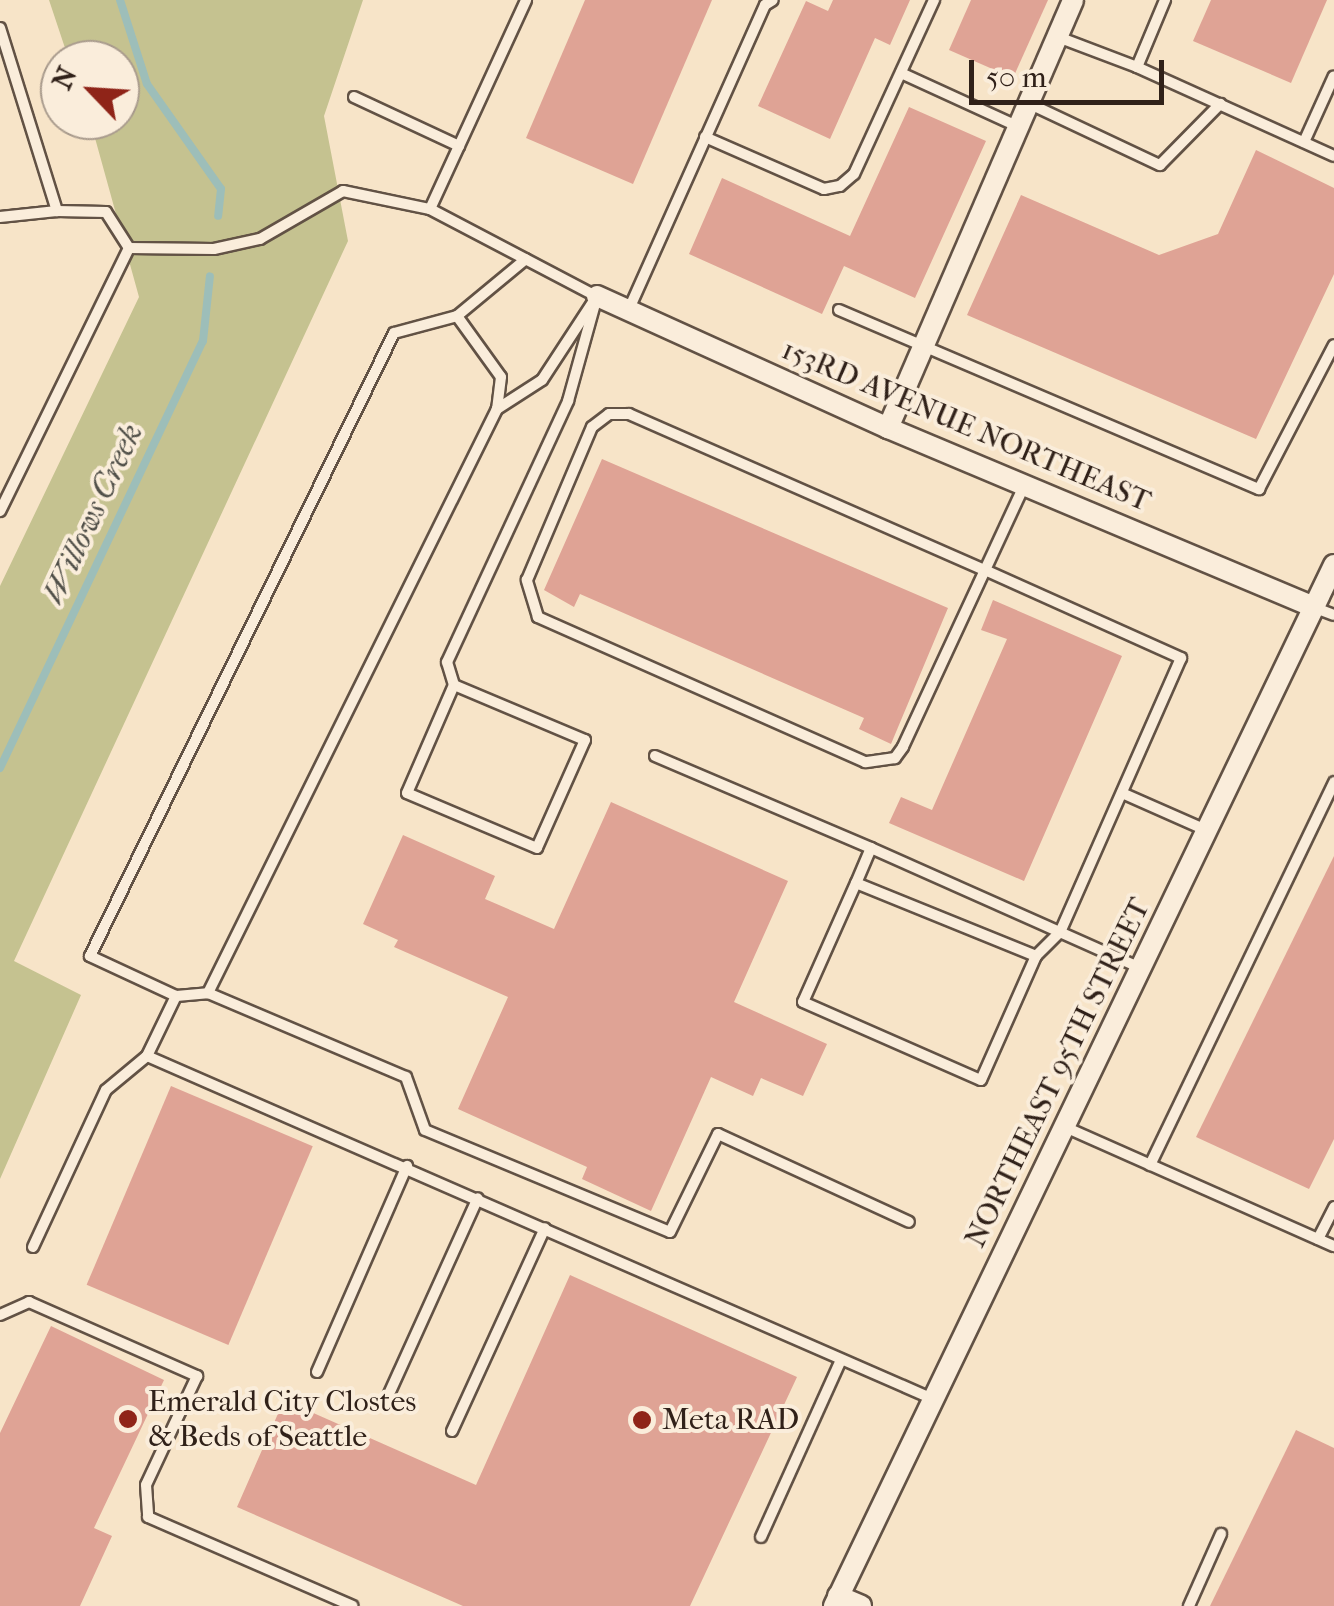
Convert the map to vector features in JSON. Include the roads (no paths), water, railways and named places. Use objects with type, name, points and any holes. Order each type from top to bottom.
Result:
[{"type":"street","points":[[888,428],[1073,0]]},
{"type":"street","name":"153RD AVENUE NORTHEAST","points":[[597,296],[888,428],[1313,607]]},
{"type":"street","name":"NORTHEAST 95TH STREET","points":[[836,1601],[1334,564]]},
{"type":"street","points":[[836,1601],[861,1606]]},
{"type":"lane","points":[[430,209],[526,0]]},
{"type":"lane","points":[[705,137],[831,190],[854,174],[934,0]]},
{"type":"lane","points":[[1137,68],[1166,0]]},
{"type":"lane","points":[[628,310],[767,2]]},
{"type":"lane","points":[[0,28],[56,211]]},
{"type":"lane","points":[[1056,36],[1334,156]]},
{"type":"lane","points":[[901,72],[1016,126]]},
{"type":"lane","points":[[1304,142],[1334,76]]},
{"type":"lane","points":[[354,97],[459,146]]},
{"type":"lane","points":[[1027,103],[1160,164],[1220,104]]},
{"type":"lane","points":[[129,248],[214,249],[260,238],[343,191],[430,209],[597,296]]},
{"type":"lane","points":[[0,217],[56,211],[106,212],[129,248]]},
{"type":"lane","points":[[0,511],[129,248]]},
{"type":"lane","points":[[526,259],[457,316],[394,333],[90,956],[176,996],[208,993],[406,1077],[425,1130],[670,1232],[718,1134],[909,1222]]},
{"type":"lane","points":[[498,408],[542,380],[597,296]]},
{"type":"lane","points":[[454,685],[585,740],[537,848],[407,793],[454,685],[446,662],[568,401],[597,296]]},
{"type":"lane","points":[[839,310],[1259,490],[1334,345]]},
{"type":"lane","points":[[208,993],[498,408],[501,377],[457,316]]},
{"type":"lane","points":[[872,848],[803,1002],[981,1080],[1036,956],[1060,932],[1182,658],[985,570],[628,414],[609,414],[592,427],[527,580],[538,616],[865,762],[895,758],[902,746],[985,570],[1024,485]]},
{"type":"lane","points":[[1313,607],[1334,616]]},
{"type":"lane","points":[[655,756],[1142,968]]},
{"type":"lane","points":[[1150,1164],[1334,782]]},
{"type":"lane","points":[[1122,793],[1207,831]]},
{"type":"lane","points":[[856,883],[1036,956]]},
{"type":"lane","points":[[32,1247],[106,1090],[147,1056],[176,996]]},
{"type":"lane","points":[[147,1056],[407,1166],[840,1362],[933,1399]]},
{"type":"lane","points":[[1065,1127],[1334,1246]]},
{"type":"lane","points":[[317,1372],[407,1166]]},
{"type":"lane","points":[[388,1396],[478,1198]]},
{"type":"lane","points":[[1318,1239],[1334,1208]]},
{"type":"lane","points":[[452,1431],[545,1228]]},
{"type":"lane","points":[[0,1315],[28,1302],[196,1376],[146,1485],[148,1517],[353,1606]]},
{"type":"lane","points":[[761,1537],[840,1362]]},
{"type":"lane","points":[[1188,1606],[1221,1534]]},
{"type":"waterway","name":"Willows Creek","points":[[120,0],[147,84],[221,189],[218,216]]},
{"type":"waterway","name":"Willows Creek","points":[[0,768],[203,341],[210,276]]},
{"type":"place","name":"Emerald City Clostes & Beds of Seattle","points":[[128,1419]]},
{"type":"place","name":"Meta RAD","points":[[642,1420]]}]
